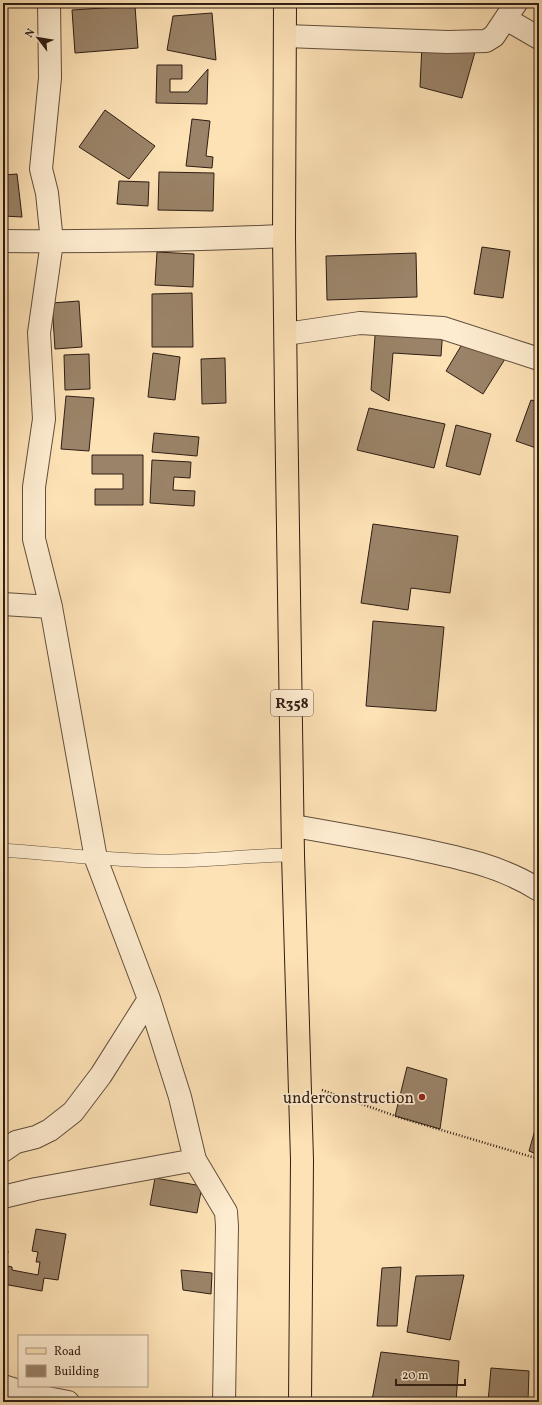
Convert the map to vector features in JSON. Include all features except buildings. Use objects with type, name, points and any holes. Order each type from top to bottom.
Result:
[{"type":"main road","name":"R358","points":[[285,3],[284,236],[294,826],[293,855],[302,1160],[300,1402]]},
{"type":"street","points":[[49,3],[50,78],[41,169],[47,194],[52,242],[39,332],[44,419],[34,487],[34,539],[51,607],[96,858],[148,999],[180,1097],[195,1160],[226,1212],[228,1226],[224,1402]]},
{"type":"street","points":[[286,36],[477,43],[486,41],[494,36],[511,11],[539,38]]},
{"type":"street","points":[[3,241],[93,242],[109,240],[161,242],[284,236]]},
{"type":"street","points":[[286,334],[360,323],[443,328],[539,359]]},
{"type":"street","points":[[3,604],[51,607]]},
{"type":"street","points":[[294,826],[360,837],[481,864],[524,880],[539,890]]},
{"type":"street","points":[[3,1151],[16,1142],[36,1137],[50,1130],[73,1112],[101,1075],[148,999]]},
{"type":"street","points":[[3,1197],[36,1189],[195,1160]]},
{"type":"street","points":[[3,1386],[32,1395],[68,1402]]},
{"type":"lane","points":[[3,850],[96,858],[159,861],[216,860],[251,856],[293,855]]},
{"type":"path","points":[[299,1082],[401,1118],[539,1159]]},
{"type":"place","name":"underconstruction","points":[[422,1097]]}]
